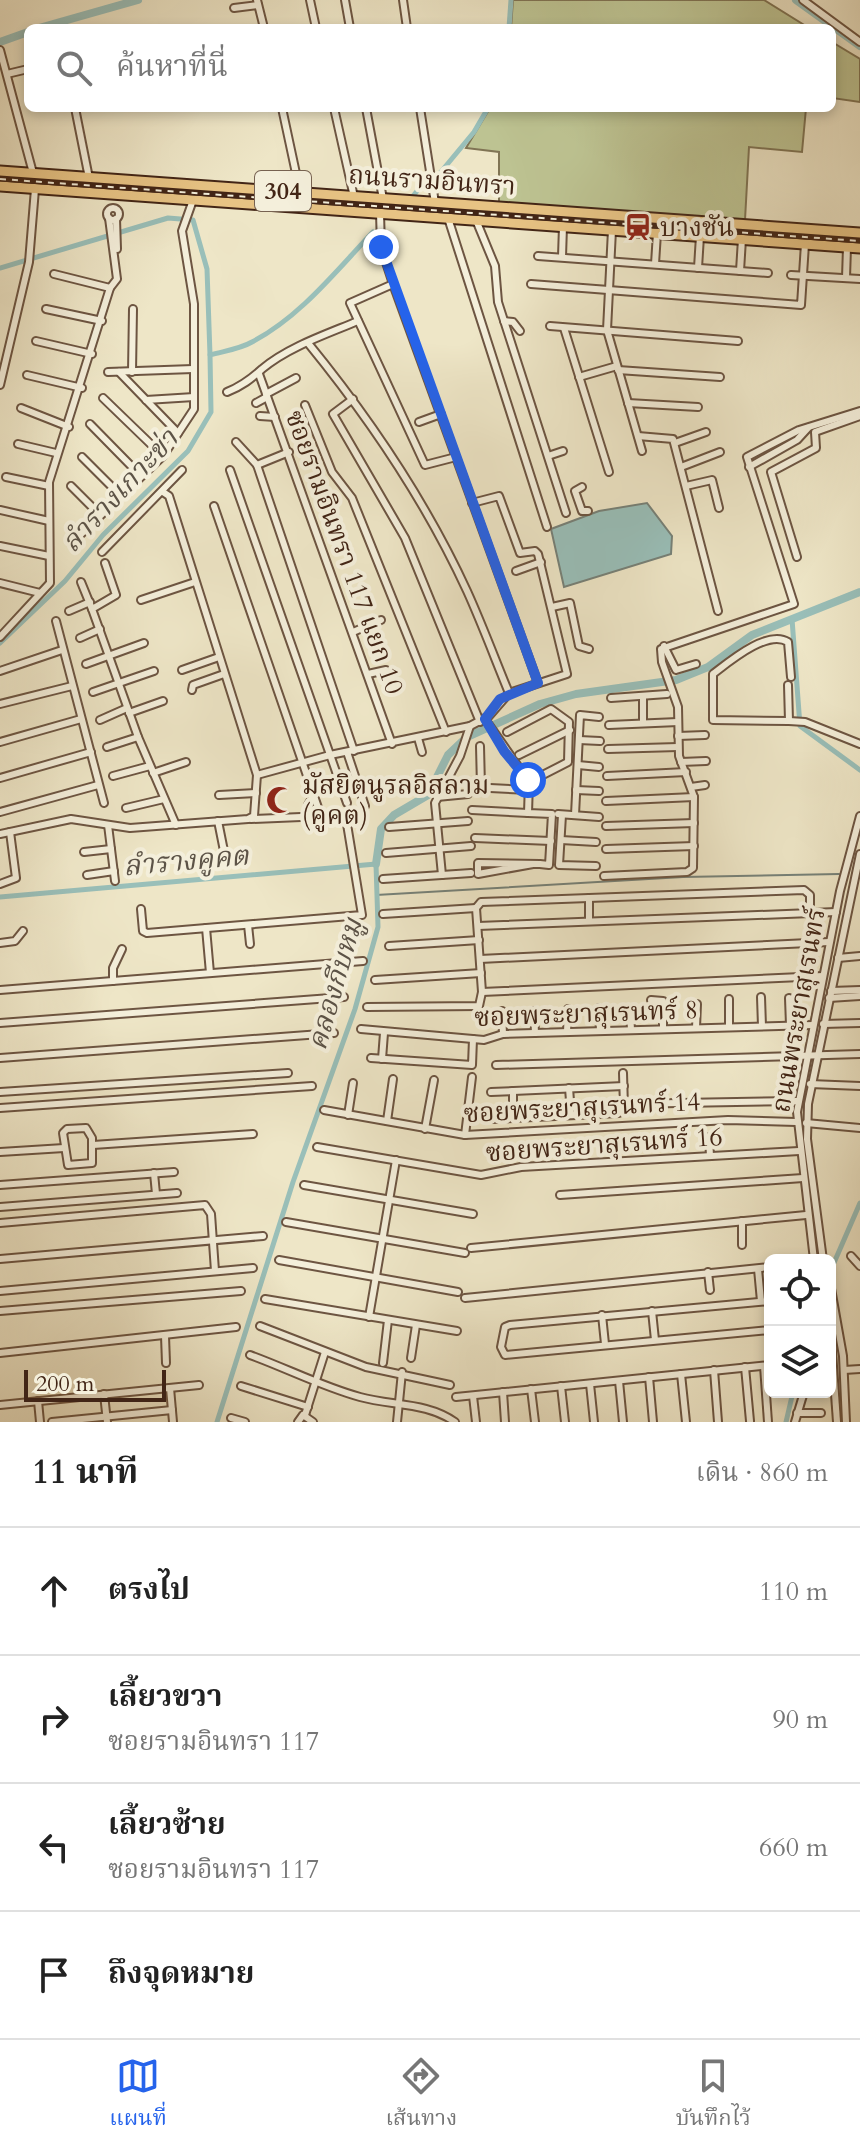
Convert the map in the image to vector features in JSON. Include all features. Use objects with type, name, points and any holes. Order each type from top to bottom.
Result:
[{"type":"highway","name":"ถนนรามอินทรา","points":[[0,171],[860,233]]},
{"type":"highway","name":"ถนนรามอินทรา","points":[[0,186],[860,248]]},
{"type":"highway","points":[[562,211],[562,226]]},
{"type":"street","points":[[310,0],[315,24]]},
{"type":"street","points":[[345,0],[349,24]]},
{"type":"street","points":[[403,0],[406,24]]},
{"type":"street","points":[[803,0],[836,24]]},
{"type":"street","points":[[234,8],[258,2],[263,24]]},
{"type":"street","points":[[836,24],[860,42]]},
{"type":"street","points":[[1,53],[33,173]]},
{"type":"street","points":[[76,112],[89,178]]},
{"type":"street","points":[[283,112],[300,192]]},
{"type":"street","points":[[335,112],[354,197]]},
{"type":"street","points":[[367,112],[383,199]]},
{"type":"street","points":[[421,112],[435,203]]},
{"type":"street","points":[[0,385],[29,259],[35,189]]},
{"type":"street","points":[[0,637],[47,586],[49,486],[56,453],[69,427],[110,288],[117,279],[112,219],[116,194]]},
{"type":"street","points":[[79,536],[163,456],[194,409],[194,304],[183,225],[193,200]]},
{"type":"street","points":[[380,213],[379,239],[393,284],[538,683]]},
{"type":"street","points":[[448,218],[547,527]]},
{"type":"street","points":[[476,220],[495,266],[495,290],[565,509],[577,501]]},
{"type":"street","points":[[562,226],[562,257]]},
{"type":"street","points":[[612,230],[607,330],[642,451]]},
{"type":"street","points":[[655,264],[657,233]]},
{"type":"street","points":[[698,268],[700,236]]},
{"type":"street","points":[[740,271],[742,239]]},
{"type":"street","points":[[531,284],[801,305],[805,244]]},
{"type":"street","points":[[846,278],[847,247]]},
{"type":"street","points":[[538,256],[768,273]]},
{"type":"street","points":[[54,274],[110,288]]},
{"type":"street","points":[[791,275],[860,279]]},
{"type":"street","points":[[393,284],[352,299],[350,303],[425,465],[456,457]]},
{"type":"street","points":[[46,309],[102,321]]},
{"type":"street","points":[[132,372],[133,309]]},
{"type":"street","points":[[227,392],[245,385],[308,343],[358,321]]},
{"type":"street","points":[[504,321],[513,322],[520,331]]},
{"type":"street","points":[[550,326],[738,341]]},
{"type":"street","points":[[564,328],[609,472]]},
{"type":"street","points":[[36,341],[92,354]]},
{"type":"street","points":[[308,343],[353,399],[442,541],[468,593],[509,693]]},
{"type":"street","points":[[579,377],[617,368],[720,377]]},
{"type":"street","points":[[108,372],[193,369]]},
{"type":"street","points":[[119,372],[178,433]]},
{"type":"street","name":"ซอยรามอินทรา 117 แยก 10","points":[[259,374],[392,744]]},
{"type":"street","points":[[27,375],[82,388]]},
{"type":"street","points":[[256,403],[296,378]]},
{"type":"street","points":[[146,400],[194,397]]},
{"type":"street","points":[[103,398],[163,456]]},
{"type":"street","points":[[353,399],[334,411],[334,415],[405,538],[485,722],[529,786],[528,813]]},
{"type":"street","points":[[628,403],[698,407]]},
{"type":"street","points":[[305,405],[332,472],[348,491],[357,510],[446,732]]},
{"type":"street","points":[[21,408],[69,427]]},
{"type":"street","points":[[419,422],[441,414]]},
{"type":"street","points":[[664,646],[794,604],[749,467],[797,440],[808,428],[860,414]]},
{"type":"street","points":[[797,557],[771,472],[816,448],[815,432],[860,414]]},
{"type":"street","points":[[260,416],[275,417]]},
{"type":"street","points":[[90,424],[141,476]]},
{"type":"street","points":[[675,443],[706,432]]},
{"type":"street","points":[[638,436],[669,437],[675,443],[718,611]]},
{"type":"street","points":[[236,442],[257,465],[365,806]]},
{"type":"street","points":[[18,444],[56,453]]},
{"type":"street","points":[[548,456],[563,451]]},
{"type":"street","points":[[257,465],[289,452]]},
{"type":"street","points":[[681,467],[720,452]]},
{"type":"street","points":[[82,457],[121,496]]},
{"type":"street","points":[[102,552],[182,470]]},
{"type":"street","points":[[230,470],[347,803]]},
{"type":"street","points":[[6,477],[49,486]]},
{"type":"street","points":[[686,486],[712,480],[719,508]]},
{"type":"street","points":[[71,486],[100,515]]},
{"type":"street","points":[[582,487],[575,491],[577,501],[582,511],[588,511]]},
{"type":"street","points":[[163,492],[169,496],[257,775],[255,813],[251,819]]},
{"type":"street","points":[[257,775],[330,755],[470,729],[485,722],[509,693],[568,673],[541,562],[535,551],[520,553],[499,496],[472,503]]},
{"type":"street","points":[[214,506],[305,761],[324,825]]},
{"type":"street","points":[[0,510],[49,521]]},
{"type":"street","points":[[0,546],[49,556]]},
{"type":"street","points":[[516,571],[541,562]]},
{"type":"street","points":[[69,611],[116,595],[105,563]]},
{"type":"street","points":[[81,582],[138,737],[176,825]]},
{"type":"street","points":[[141,600],[195,582]]},
{"type":"street","points":[[0,583],[40,593]]},
{"type":"street","points":[[552,607],[570,603],[579,646],[589,649]]},
{"type":"street","points":[[0,620],[11,623]]},
{"type":"street","points":[[353,632],[381,620]]},
{"type":"street","points":[[56,621],[104,803]]},
{"type":"street","points":[[80,638],[100,629]]},
{"type":"street","points":[[792,721],[788,642],[781,638],[763,642],[715,672],[714,721],[805,722],[860,744]]},
{"type":"street","points":[[86,664],[144,643]]},
{"type":"street","points":[[664,646],[676,670],[696,664]]},
{"type":"street","points":[[604,876],[691,871],[694,797],[678,747],[678,722],[661,657],[664,646]]},
{"type":"street","points":[[0,671],[62,650]]},
{"type":"street","points":[[182,670],[219,657]]},
{"type":"street","points":[[368,674],[386,670]]},
{"type":"street","points":[[93,692],[154,671]]},
{"type":"street","points":[[192,690],[193,685],[224,674]]},
{"type":"street","points":[[0,704],[72,686]]},
{"type":"street","points":[[611,698],[670,692]]},
{"type":"street","points":[[643,696],[643,723]]},
{"type":"street","points":[[100,720],[163,701]]},
{"type":"street","points":[[437,797],[481,787],[529,786],[568,762],[569,722],[553,709],[507,732]]},
{"type":"street","points":[[575,815],[580,715],[599,717]]},
{"type":"street","points":[[0,742],[81,719]]},
{"type":"street","points":[[609,725],[678,722]]},
{"type":"street","points":[[442,875],[436,823],[437,797],[460,756],[470,729]]},
{"type":"street","points":[[519,755],[570,730]]},
{"type":"street","points":[[678,736],[705,735]]},
{"type":"street","points":[[107,747],[138,737]]},
{"type":"street","points":[[418,738],[422,752]]},
{"type":"street","points":[[579,740],[600,741]]},
{"type":"street","points":[[480,746],[481,787]]},
{"type":"street","points":[[608,749],[678,747]]},
{"type":"street","points":[[0,778],[91,752]]},
{"type":"street","points":[[681,762],[706,761]]},
{"type":"street","points":[[113,776],[186,762]]},
{"type":"street","points":[[578,765],[599,767]]},
{"type":"street","points":[[607,776],[686,772]]},
{"type":"street","points":[[0,812],[98,785]]},
{"type":"street","points":[[691,787],[705,785]]},
{"type":"street","points":[[576,790],[599,791]]},
{"type":"street","points":[[219,795],[256,793]]},
{"type":"street","points":[[308,805],[315,793]]},
{"type":"street","points":[[606,801],[694,797]]},
{"type":"street","points":[[126,808],[164,799]]},
{"type":"street","points":[[472,810],[599,817]]},
{"type":"street","points":[[533,864],[478,874],[478,863],[533,864],[549,865],[552,814]]},
{"type":"street","points":[[562,815],[559,865],[596,866]]},
{"type":"street","name":"ถนนพระยาสุเรนทร์","points":[[813,1254],[796,1122],[798,1101],[829,942],[860,816]]},
{"type":"street","points":[[0,834],[71,819],[130,828],[301,817]]},
{"type":"street","points":[[141,909],[144,933],[362,915],[346,818]]},
{"type":"street","points":[[218,821],[226,861]]},
{"type":"street","points":[[389,827],[468,821]]},
{"type":"street","points":[[606,826],[694,823]]},
{"type":"street","points":[[108,825],[115,881]]},
{"type":"street","points":[[0,884],[16,878],[10,832]]},
{"type":"street","points":[[475,838],[551,841]]},
{"type":"street","points":[[561,840],[596,842]]},
{"type":"street","points":[[386,853],[471,846]]},
{"type":"street","points":[[606,849],[694,846]]},
{"type":"street","points":[[84,852],[111,849]]},
{"type":"street","name":"ถนนพระยาสุเรนทร์","points":[[822,1254],[806,1123],[810,1084],[860,854]]},
{"type":"street","points":[[87,875],[114,871]]},
{"type":"street","points":[[383,879],[471,873]]},
{"type":"street","points":[[367,1007],[475,1008],[481,1003],[476,908],[481,902],[804,890],[810,895],[810,913]]},
{"type":"street","points":[[589,898],[589,921]]},
{"type":"street","points":[[849,904],[860,903]]},
{"type":"street","points":[[383,914],[476,908]]},
{"type":"street","points":[[478,926],[836,912]]},
{"type":"street","points":[[248,925],[250,944]]},
{"type":"street","points":[[206,928],[210,973]]},
{"type":"street","points":[[0,943],[15,941],[23,931]]},
{"type":"street","points":[[389,946],[479,940]]},
{"type":"street","points":[[480,959],[829,942]]},
{"type":"street","points":[[113,981],[113,968],[122,949]]},
{"type":"street","points":[[838,958],[860,956]]},
{"type":"street","points":[[0,990],[363,961]]},
{"type":"street","points":[[375,980],[481,973]]},
{"type":"street","points":[[482,992],[823,976]]},
{"type":"street","points":[[830,994],[860,990]]},
{"type":"street","points":[[830,994],[860,996]]},
{"type":"street","points":[[0,1023],[344,997]]},
{"type":"street","points":[[761,997],[762,1026]]},
{"type":"street","points":[[789,998],[790,1025]]},
{"type":"street","points":[[729,999],[729,1027]]},
{"type":"street","points":[[651,1000],[663,1001],[663,1029]]},
{"type":"street","points":[[696,1028],[697,1004]]},
{"type":"street","points":[[599,1008],[600,1031]]},
{"type":"street","points":[[567,1032],[568,1009]]},
{"type":"street","points":[[630,1010],[631,1030]]},
{"type":"street","points":[[502,1011],[503,1034]]},
{"type":"street","points":[[534,1011],[535,1033]]},
{"type":"street","points":[[823,1024],[860,1023]]},
{"type":"street","name":"ซอยพระยาสุเรนทร์ 8","points":[[361,1029],[490,1039],[503,1034],[813,1025]]},
{"type":"street","points":[[0,1058],[334,1033]]},
{"type":"street","points":[[382,1059],[384,1033]]},
{"type":"street","points":[[371,1058],[472,1065],[473,1039]]},
{"type":"street","points":[[496,1065],[860,1054]]},
{"type":"street","points":[[0,1092],[288,1073]]},
{"type":"street","points":[[492,1119],[619,1113],[624,1104],[623,1073]]},
{"type":"street","points":[[465,1135],[472,1077]]},
{"type":"street","points":[[387,1121],[393,1079]]},
{"type":"street","points":[[425,1129],[434,1080]]},
{"type":"street","points":[[348,1115],[353,1083]]},
{"type":"street","points":[[810,1084],[860,1086]]},
{"type":"street","points":[[0,1108],[312,1086]]},
{"type":"street","points":[[491,1092],[624,1086]]},
{"type":"street","points":[[569,1088],[571,1114]]},
{"type":"street","points":[[513,1091],[513,1118]]},
{"type":"street","points":[[624,1104],[798,1101]]},
{"type":"street","name":"ซอยพระยาสุเรนทร์ 14","points":[[324,1110],[465,1135],[728,1120],[796,1122]]},
{"type":"street","points":[[806,1123],[860,1128]]},
{"type":"street","points":[[79,1127],[90,1132],[93,1145],[92,1163],[82,1166],[66,1163],[65,1131],[79,1127]]},
{"type":"street","points":[[93,1145],[253,1134]]},
{"type":"street","points":[[709,1137],[710,1156]]},
{"type":"street","name":"ซอยพระยาสุเรนทร์ 16","points":[[317,1147],[486,1175],[521,1167],[799,1151]]},
{"type":"street","points":[[0,1152],[64,1148]]},
{"type":"street","points":[[369,1317],[396,1160]]},
{"type":"street","points":[[0,1185],[174,1172]]},
{"type":"street","points":[[154,1173],[156,1194]]},
{"type":"street","points":[[560,1195],[803,1178]]},
{"type":"street","points":[[304,1185],[473,1214]]},
{"type":"street","points":[[0,1207],[177,1193]]},
{"type":"street","points":[[0,1223],[205,1205],[211,1214],[215,1271]]},
{"type":"street","points":[[286,1222],[468,1250],[806,1215]]},
{"type":"street","points":[[742,1221],[742,1245]]},
{"type":"street","points":[[0,1259],[263,1236]]},
{"type":"street","points":[[851,1256],[860,1266]]},
{"type":"street","points":[[279,1260],[458,1292]]},
{"type":"street","points":[[0,1291],[253,1268]]},
{"type":"street","points":[[465,1298],[764,1268]]},
{"type":"street","points":[[758,1269],[761,1301],[505,1327],[501,1347],[505,1355],[764,1331]]},
{"type":"street","points":[[708,1272],[710,1290]]},
{"type":"street","points":[[0,1311],[241,1291]]},
{"type":"street","points":[[265,1299],[457,1331]]},
{"type":"street","points":[[836,1307],[844,1370],[846,1422]]},
{"type":"street","points":[[652,1311],[655,1340]]},
{"type":"street","points":[[602,1315],[605,1344]]},
{"type":"street","points":[[383,1363],[388,1320]]},
{"type":"street","points":[[411,1358],[416,1325]]},
{"type":"street","points":[[260,1326],[366,1367],[402,1372],[450,1385]]},
{"type":"street","points":[[0,1353],[236,1327]]},
{"type":"street","points":[[165,1336],[166,1363]]},
{"type":"street","points":[[298,1422],[299,1417],[309,1420],[308,1407],[325,1352]]},
{"type":"street","points":[[250,1355],[358,1397],[440,1413],[455,1422]]},
{"type":"street","points":[[456,1397],[764,1365]]},
{"type":"street","points":[[745,1367],[750,1421]]},
{"type":"street","points":[[844,1370],[860,1369]]},
{"type":"street","points":[[714,1370],[718,1422]]},
{"type":"street","points":[[397,1422],[402,1372]]},
{"type":"street","points":[[681,1374],[686,1422]]},
{"type":"street","points":[[649,1377],[653,1422]]},
{"type":"street","points":[[619,1381],[623,1422]]},
{"type":"street","points":[[590,1384],[594,1422]]},
{"type":"street","points":[[0,1405],[199,1385]]},
{"type":"street","points":[[241,1386],[308,1407]]},
{"type":"street","points":[[561,1386],[565,1422]]},
{"type":"street","points":[[170,1388],[173,1422]]},
{"type":"street","points":[[531,1389],[535,1422]]},
{"type":"street","points":[[503,1392],[505,1422]]},
{"type":"street","points":[[104,1394],[107,1419]]},
{"type":"street","points":[[473,1396],[476,1422]]},
{"type":"street","points":[[768,1398],[768,1422]]},
{"type":"street","points":[[795,1422],[802,1398]]},
{"type":"street","points":[[835,1398],[837,1422]]},
{"type":"street","points":[[38,1401],[40,1422]]},
{"type":"street","points":[[52,1422],[107,1419],[172,1410]]},
{"type":"street","points":[[797,1413],[821,1413]]},
{"type":"street","points":[[231,1418],[245,1422]]},
{"type":"green space","points":[[513,0],[764,0],[803,24],[511,24]]},
{"type":"green space","points":[[836,44],[860,59],[860,102],[836,99]]},
{"type":"green space","points":[[488,112],[806,112],[802,152],[749,147],[745,220],[499,204],[499,152],[466,148]]},
{"type":"water","points":[[647,503],[672,536],[671,554],[564,587],[551,529],[599,511]]},
{"type":"waterway","points":[[53,24],[138,0]]},
{"type":"waterway","name":"ลำรางเกาะข่า","points":[[509,24],[511,0]]},
{"type":"waterway","points":[[796,0],[829,24]]},
{"type":"waterway","points":[[836,29],[860,46]]},
{"type":"waterway","points":[[0,42],[24,33]]},
{"type":"waterway","name":"ลำรางเกาะข่า","points":[[440,173],[474,132],[486,112]]},
{"type":"waterway","name":"ลำรางเกาะข่า","points":[[413,196],[422,185]]},
{"type":"waterway","points":[[0,268],[168,218],[193,220],[207,269],[210,355]]},
{"type":"waterway","name":"ลำรางเกาะข่า","points":[[0,643],[65,581],[103,535],[188,451],[211,412],[210,355],[247,344],[286,320],[373,232]]},
{"type":"waterway","name":"คลองกีบหมู","points":[[376,864],[381,829],[394,815],[428,795],[448,755],[467,737],[540,704],[576,694],[676,680],[708,667],[752,635],[860,592]]},
{"type":"waterway","points":[[792,619],[800,726],[860,770]]},
{"type":"waterway","name":"คลองกีบหมู","points":[[0,897],[376,864],[378,927],[355,1009],[293,1182],[217,1422]]},
{"type":"waterway","points":[[376,895],[683,877],[839,874]]},
{"type":"waterway","points":[[836,1258],[860,1203]]},
{"type":"waterway","points":[[786,1422],[792,1398]]},
{"type":"railway","points":[[0,179],[860,241]]},
{"type":"place","name":"บางชัน","points":[[638,227]]},
{"type":"place","name":"มัสยิตนูรลอิสลาม (คูคต)","points":[[280,800]]},
{"type":"route","points":[[381,247],[538,683],[500,699],[485,719],[504,751],[528,780]]},
{"type":"water label","name":"ลำรางคูคต","points":[[186,860]]}]
